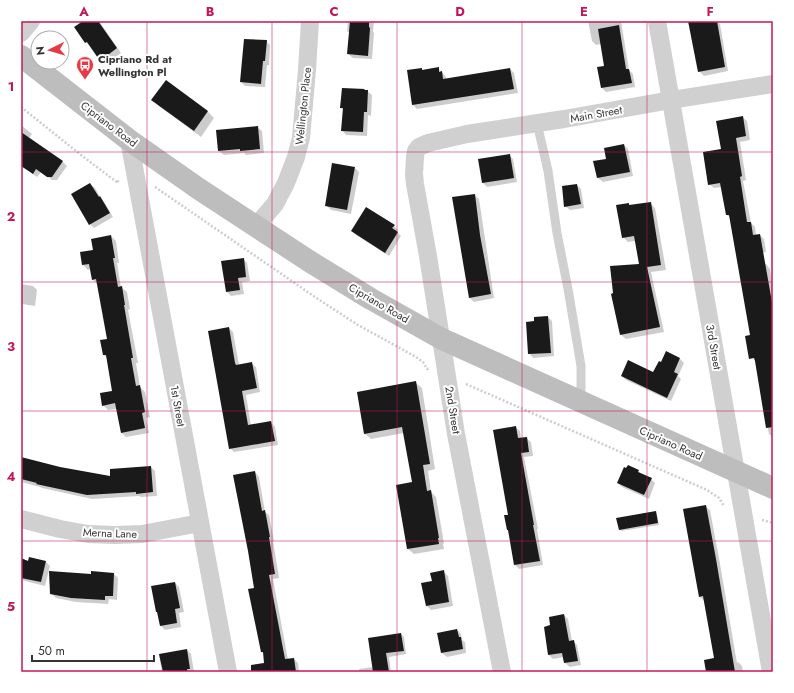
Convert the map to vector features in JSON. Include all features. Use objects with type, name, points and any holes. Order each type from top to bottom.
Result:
[{"type":"street","points":[[21,33],[31,21]]},
{"type":"street","name":"Wellington Place","points":[[256,226],[275,204],[286,183],[296,157],[301,138],[307,77],[310,21]]},
{"type":"street","name":"3rd Street","points":[[657,21],[771,672]]},
{"type":"street","name":"Cipriano Road","points":[[21,56],[129,140],[198,189],[309,262],[442,339],[773,488]]},
{"type":"street","name":"Main Street","points":[[419,147],[428,143],[468,134],[773,84]]},
{"type":"street","name":"1st Street","points":[[129,140],[228,672]]},
{"type":"street","name":"2nd Street","points":[[419,147],[416,151],[415,157],[415,184],[442,339],[456,434],[502,672]]},
{"type":"street","name":"Merna Lane","points":[[21,519],[60,529],[88,534],[114,535],[142,534],[200,523]]},
{"type":"lane","points":[[537,123],[548,171],[557,233],[581,366],[581,402]]},
{"type":"building","points":[[83,21],[98,21],[117,48],[100,61],[87,42],[85,43],[74,27]]},
{"type":"building","points":[[350,21],[369,21],[368,56],[347,54]]},
{"type":"building","points":[[688,21],[717,21],[725,67],[698,72]]},
{"type":"building","points":[[619,25],[626,69],[629,69],[632,83],[601,88],[597,67],[604,66],[598,29]]},
{"type":"building","points":[[244,39],[267,40],[261,84],[240,82]]},
{"type":"building","points":[[439,67],[439,72],[442,71],[443,79],[510,68],[514,89],[412,105],[407,70],[422,68],[422,70]]},
{"type":"building","points":[[166,80],[208,111],[194,131],[151,100]]},
{"type":"building","points":[[342,88],[368,90],[367,112],[364,112],[363,132],[341,131],[343,108],[340,108]]},
{"type":"building","points":[[743,116],[746,136],[736,138],[747,222],[751,222],[753,235],[760,234],[773,308],[773,427],[766,428],[755,361],[754,358],[749,359],[745,336],[750,335],[729,215],[726,215],[720,183],[708,185],[703,152],[721,149],[716,121]]},
{"type":"building","points":[[258,126],[260,149],[218,151],[216,130]]},
{"type":"building","points":[[21,132],[63,161],[52,177],[47,177],[36,169],[33,174],[21,166]]},
{"type":"building","points":[[624,144],[630,172],[597,178],[593,161],[606,159],[604,148]]},
{"type":"building","points":[[510,154],[514,178],[482,183],[478,159]]},
{"type":"building","points":[[332,163],[355,167],[347,210],[325,206]]},
{"type":"building","points":[[90,183],[110,213],[89,225],[71,194]]},
{"type":"building","points":[[577,184],[581,204],[564,207],[562,186]]},
{"type":"building","points":[[475,194],[480,235],[491,294],[469,298],[452,197]]},
{"type":"building","points":[[651,202],[661,265],[647,267],[660,327],[620,335],[611,294],[613,293],[610,266],[639,264],[634,236],[622,238],[616,205]]},
{"type":"building","points":[[366,207],[395,225],[392,228],[398,232],[385,253],[351,231]]},
{"type":"building","points":[[111,235],[118,287],[122,286],[136,386],[140,385],[145,412],[142,413],[145,428],[121,433],[115,403],[102,406],[100,393],[112,391],[106,355],[103,355],[100,340],[107,339],[96,279],[92,280],[89,264],[82,265],[80,252],[93,250],[91,239]]},
{"type":"building","points":[[244,258],[246,277],[238,278],[240,290],[226,292],[221,261]]},
{"type":"building","points":[[548,316],[551,353],[528,354],[526,322],[534,321],[534,317]]},
{"type":"building","points":[[229,327],[236,365],[252,362],[257,388],[242,391],[248,425],[271,421],[275,441],[229,449],[208,331]]},
{"type":"building","points":[[666,351],[680,358],[674,372],[678,374],[667,398],[621,376],[628,360],[653,372],[659,361],[661,362]]},
{"type":"building","points":[[416,381],[430,464],[423,465],[427,491],[431,490],[439,544],[407,549],[396,485],[412,482],[402,427],[364,434],[357,392]]},
{"type":"building","points":[[516,426],[518,438],[527,437],[529,452],[521,453],[540,561],[514,565],[504,515],[508,515],[493,430]]},
{"type":"building","points":[[21,457],[60,467],[110,476],[110,469],[151,466],[153,492],[136,494],[136,492],[87,495],[36,484],[37,483],[21,479]]},
{"type":"building","points":[[628,465],[639,470],[638,472],[652,478],[644,495],[617,483],[624,467],[626,468]]},
{"type":"building","points":[[255,471],[262,511],[265,510],[270,537],[275,574],[269,575],[285,659],[294,658],[296,672],[251,672],[251,665],[264,663],[263,652],[261,652],[248,589],[254,588],[233,475]]},
{"type":"building","points":[[706,505],[735,672],[706,672],[704,660],[714,658],[703,596],[699,597],[683,509]]},
{"type":"building","points":[[656,511],[658,523],[619,530],[616,518]]},
{"type":"building","points":[[29,557],[46,561],[41,582],[21,578],[21,558],[28,561]]},
{"type":"building","points":[[444,570],[449,602],[426,606],[421,583],[432,581],[430,573]]},
{"type":"building","points":[[49,571],[91,574],[91,571],[114,573],[113,596],[105,596],[105,600],[71,598],[50,594]]},
{"type":"building","points":[[175,582],[180,608],[175,609],[177,623],[160,626],[151,586]]},
{"type":"building","points":[[564,614],[569,641],[574,640],[578,661],[564,663],[562,653],[548,655],[544,627],[550,625],[549,617]]},
{"type":"building","points":[[457,629],[459,637],[461,637],[463,649],[441,653],[437,633]]},
{"type":"building","points":[[401,633],[404,651],[386,653],[389,672],[373,672],[368,638]]},
{"type":"building","points":[[187,649],[190,669],[187,669],[188,672],[163,672],[159,654]]},
{"type":"place","name":"Cipriano Rd at Wellington Pl","points":[[85,80]]}]
